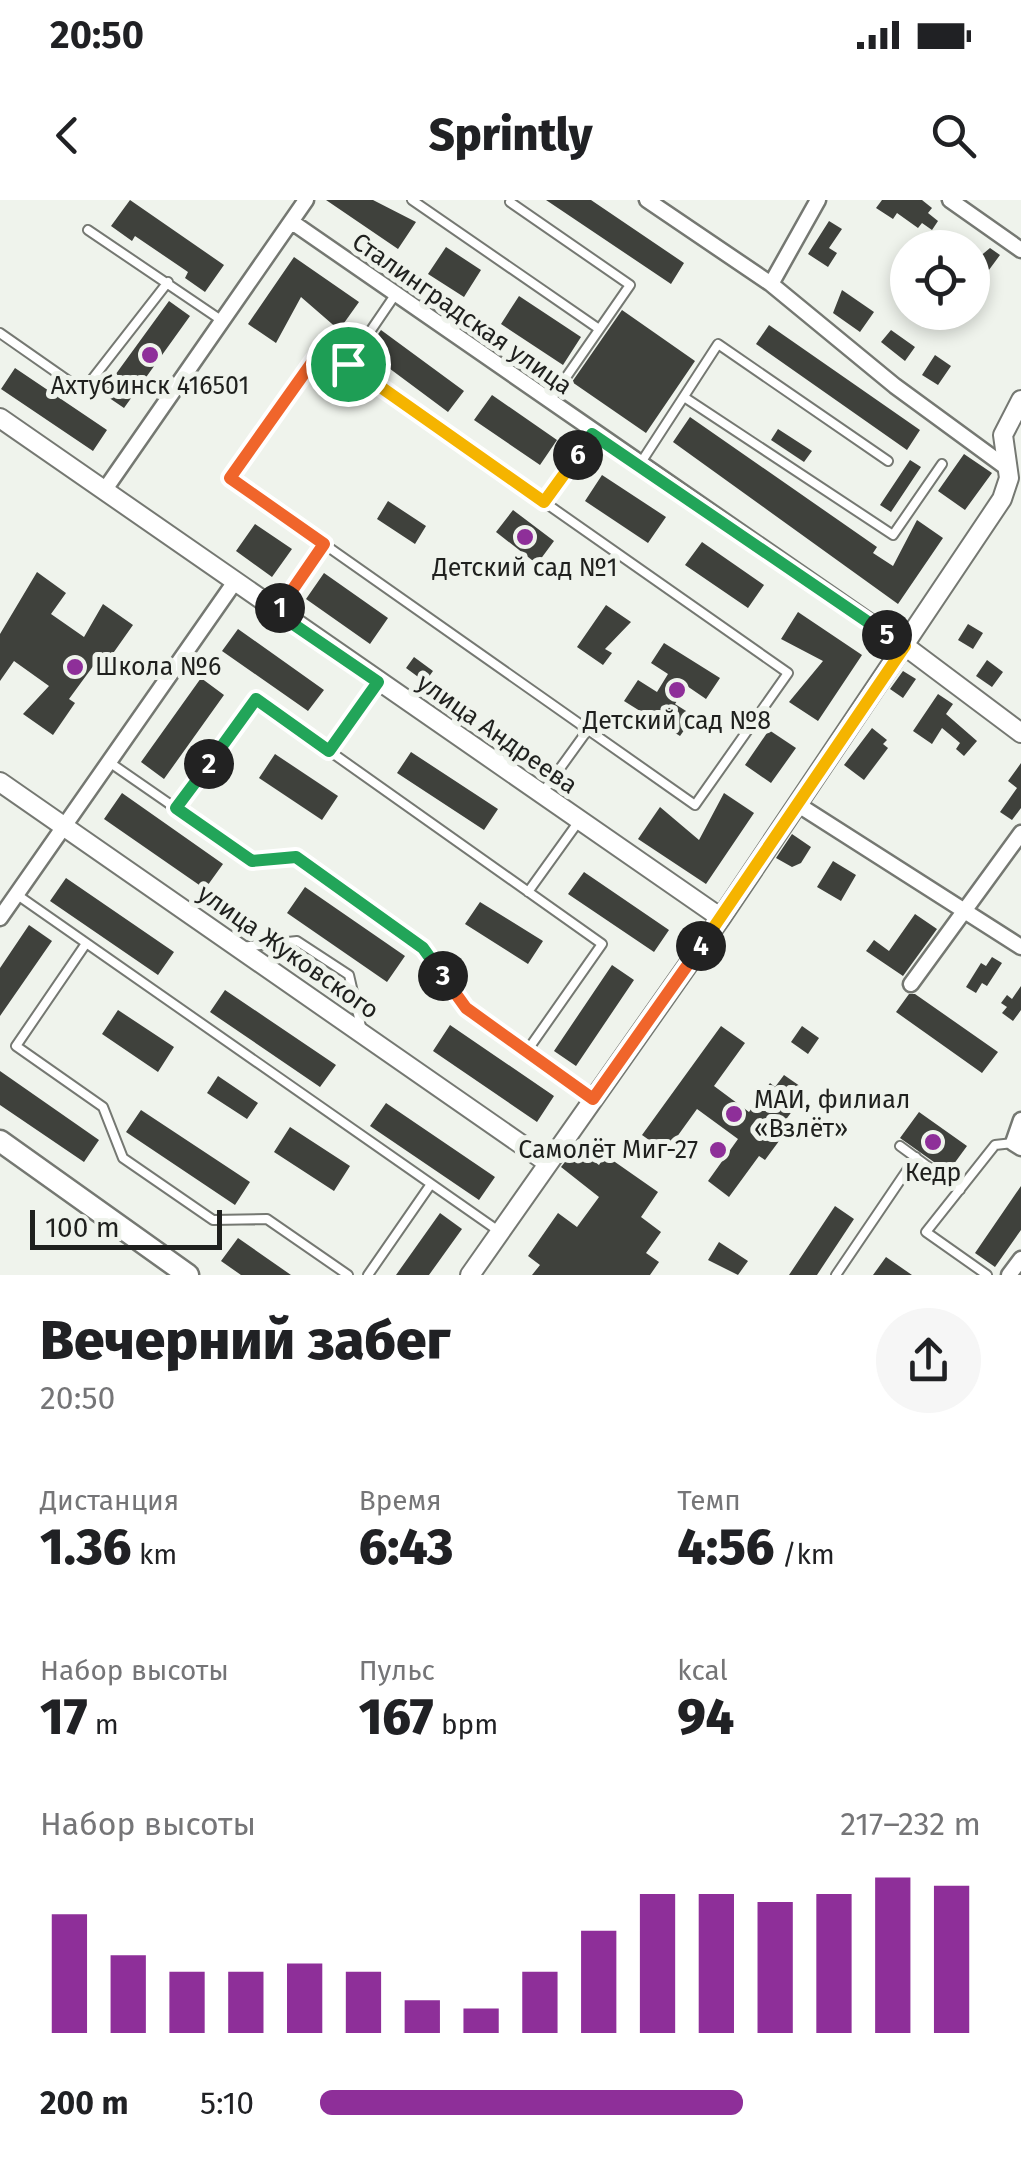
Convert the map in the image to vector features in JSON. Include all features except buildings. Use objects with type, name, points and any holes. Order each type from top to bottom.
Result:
[{"type":"main road","points":[[0,1141],[188,1275]]},
{"type":"street","points":[[106,488],[306,200]]},
{"type":"street","points":[[647,200],[771,284],[1011,484]]},
{"type":"street","points":[[771,284],[818,200]]},
{"type":"street","points":[[950,200],[1021,250]]},
{"type":"street","name":"Сталинградская улица","points":[[292,222],[592,434],[905,646]]},
{"type":"street","points":[[470,1275],[721,918],[1011,484],[1002,435],[1021,400]]},
{"type":"street","name":"улица Андреева","points":[[0,418],[106,488],[234,584],[721,918]]},
{"type":"street","points":[[0,918],[234,584]]},
{"type":"street","points":[[905,646],[1021,734]]},
{"type":"street","name":"улица Жуковского","points":[[0,782],[548,1163]]},
{"type":"street","points":[[797,804],[1021,947]]},
{"type":"street","points":[[911,984],[1021,833]]},
{"type":"street","points":[[1017,1146],[1021,1120]]},
{"type":"street","points":[[1009,1275],[1021,1259]]},
{"type":"lane","points":[[412,200],[599,330]]},
{"type":"lane","points":[[510,202],[630,284],[548,402]]},
{"type":"lane","points":[[88,230],[222,321]]},
{"type":"lane","points":[[0,333],[84,391],[168,282]]},
{"type":"lane","points":[[348,364],[395,295]]},
{"type":"lane","points":[[639,466],[718,344],[888,461]]},
{"type":"lane","points":[[323,347],[544,502],[788,674],[696,805],[230,478],[323,347]]},
{"type":"lane","points":[[684,397],[893,535],[942,464]]},
{"type":"lane","points":[[544,502],[592,434]]},
{"type":"lane","points":[[277,613],[324,544]]},
{"type":"lane","points":[[329,751],[378,682]]},
{"type":"lane","points":[[176,808],[256,699],[602,944],[527,1051]]},
{"type":"lane","points":[[541,794],[587,730]]},
{"type":"lane","points":[[109,762],[252,861],[296,857],[423,948],[466,1008],[593,1099]]},
{"type":"lane","points":[[528,892],[579,821]]},
{"type":"lane","points":[[16,894],[500,1232]]},
{"type":"lane","points":[[238,948],[298,941],[349,976],[363,1035]]},
{"type":"lane","points":[[85,945],[16,1046],[103,1107],[123,1158],[213,1220],[267,1218],[348,1275]]},
{"type":"lane","points":[[987,1275],[926,1232],[995,1145],[1017,1146]]},
{"type":"lane","points":[[900,1146],[960,1190]]},
{"type":"lane","points":[[836,1275],[916,1158]]},
{"type":"lane","points":[[368,1275],[431,1184]]},
{"type":"place","name":"Ахтубинск 416501","points":[[150,355]]},
{"type":"place","name":"Детский сад №1","points":[[525,537]]},
{"type":"place","name":"Школа №6","points":[[75,667]]},
{"type":"place","name":"Детский сад №8","points":[[677,690]]},
{"type":"place","name":"МАИ, филиал «Взлёт»","points":[[734,1114]]},
{"type":"place","name":"Кедр","points":[[933,1142]]},
{"type":"place","name":"Самолёт Миг-27","points":[[718,1150]]},
{"type":"route","points":[[323,347],[348,364],[544,502],[592,434],[905,646],[593,1099],[466,1008],[423,948],[296,857],[252,861],[176,808],[256,699],[329,751],[378,682],[277,613],[324,544],[230,478],[323,347]]}]
